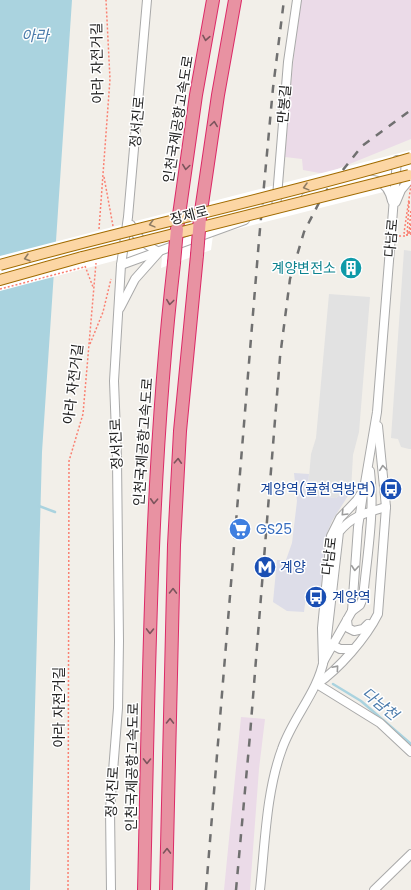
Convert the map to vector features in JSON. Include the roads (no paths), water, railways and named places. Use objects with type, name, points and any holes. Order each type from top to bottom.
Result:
[{"type":"highway","name":"인천국제공항고속도로","points":[[144,890],[152,544],[164,350],[177,229],[196,95],[213,0]]},
{"type":"highway","points":[[166,890],[175,530],[180,431],[200,218],[218,95],[235,0]]},
{"type":"main road","name":"장제로","points":[[0,265],[161,222],[298,189],[411,158]]},
{"type":"main road","name":"장제로","points":[[0,280],[82,257],[411,174]]},
{"type":"street","name":"정서진로","points":[[111,890],[110,809],[118,708],[119,641],[117,460],[114,381],[121,265],[128,217],[147,0]]},
{"type":"street","name":"만봉길","points":[[276,209],[288,62],[297,0]]},
{"type":"street","name":"장제로","points":[[121,265],[276,209],[411,154]]},
{"type":"street","name":"다남로","points":[[323,663],[322,628],[331,536],[340,518],[357,500],[364,488],[370,462],[377,412],[397,160]]},
{"type":"street","points":[[393,208],[401,190],[411,178]]},
{"type":"street","points":[[346,181],[364,179],[375,180],[383,183],[390,192],[393,208]]},
{"type":"street","points":[[118,311],[135,279],[159,252],[147,246],[136,235],[128,217]]},
{"type":"street","name":"다남로","points":[[317,684],[330,675],[371,627],[378,614],[386,507],[377,412]]},
{"type":"street","points":[[330,644],[352,611],[360,605],[363,598],[371,512],[372,486],[370,462]]},
{"type":"street","points":[[352,611],[360,515],[364,488]]},
{"type":"street","name":"다남로","points":[[260,890],[272,782],[282,748],[317,684],[330,644],[339,532],[348,521],[360,515],[386,507]]},
{"type":"street","points":[[347,620],[348,628],[354,631],[363,630],[378,614]]},
{"type":"street","points":[[322,628],[330,644],[340,649],[352,649]]},
{"type":"street","points":[[317,684],[380,723],[411,752]]},
{"type":"street","points":[[374,890],[411,854]]},
{"type":"water","name":"아라","points":[[0,0],[72,0],[42,452],[30,890],[0,890]]},
{"type":"waterway","name":"다남천","points":[[39,506],[55,512]]},
{"type":"waterway","name":"다남천","points":[[333,684],[361,701],[411,744]]},
{"type":"railway","points":[[206,890],[259,240],[273,88],[284,0]]},
{"type":"railway","points":[[236,890],[250,735],[280,357],[290,279],[304,232],[323,195],[362,146],[411,110]]},
{"type":"place","name":"계양변전소","points":[[351,268]]},
{"type":"place","name":"계양역(귤현역방면)","points":[[391,489]]},
{"type":"place","name":"GS25","points":[[240,529]]},
{"type":"place","name":"계양","points":[[265,567]]},
{"type":"place","name":"계양역","points":[[316,597]]}]
